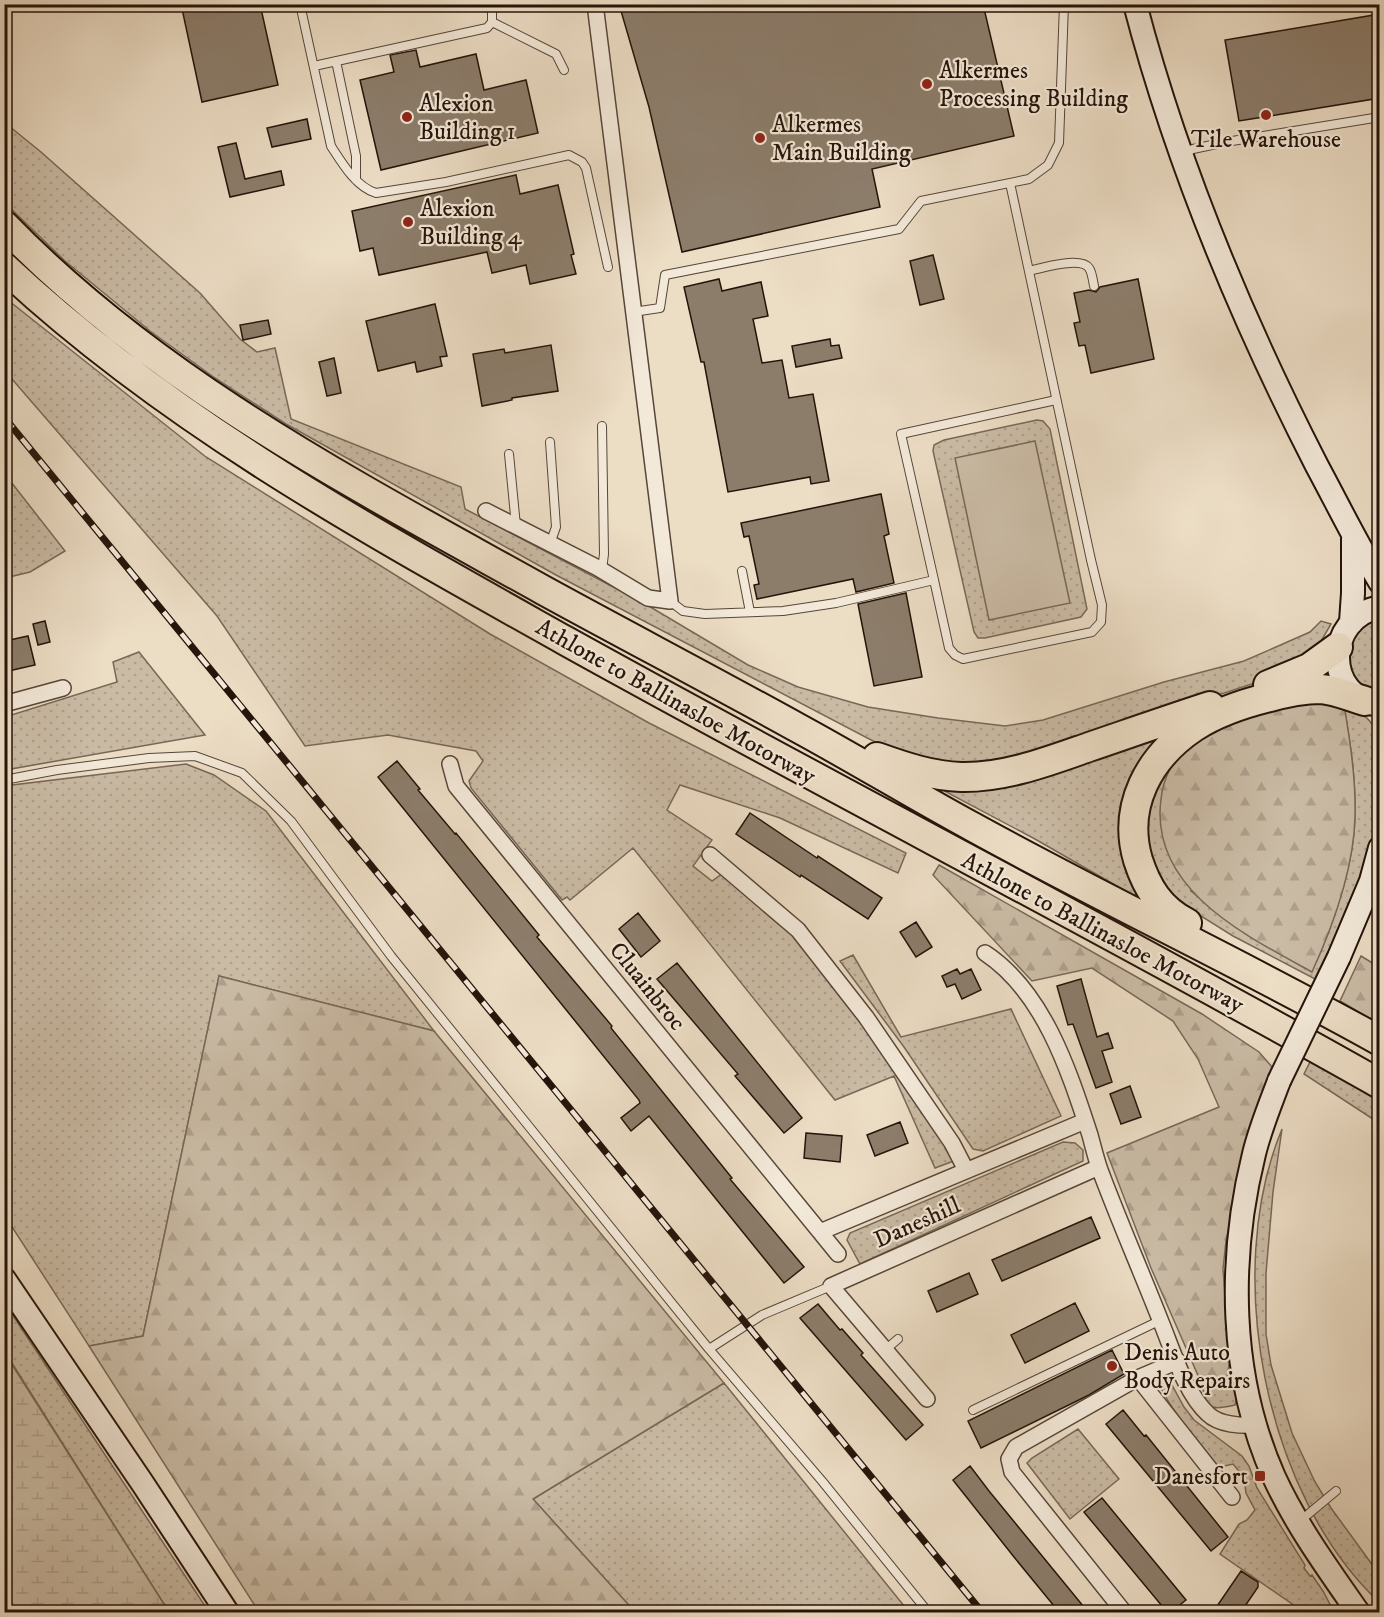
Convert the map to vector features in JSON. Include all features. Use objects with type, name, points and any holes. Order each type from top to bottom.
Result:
[{"type":"highway","name":"Athlone to Ballinasloe Motorway","points":[[4,225],[40,262],[117,327],[196,386],[284,443],[974,828],[1344,1021]]},
{"type":"highway","name":"Athlone to Ballinasloe Motorway","points":[[4,267],[120,365],[230,445],[639,681],[909,829],[1209,988],[1380,1084]]},
{"type":"highway","points":[[802,730],[912,770],[939,775],[981,776],[1064,755],[1247,693],[1310,668],[1345,634]]},
{"type":"highway","points":[[1375,707],[1322,689],[1290,692],[1250,702],[1194,727],[1170,747],[1140,788],[1133,814],[1133,842],[1150,891],[1158,903],[1177,918],[1284,973],[1344,1021],[1380,1041]]},
{"type":"main road","points":[[1135,4],[1159,92],[1180,155],[1245,318],[1280,394],[1353,538],[1380,582]]},
{"type":"main road","points":[[1353,538],[1353,593],[1345,634],[1337,657],[1342,677],[1354,693],[1375,707]]},
{"type":"main road","points":[[1345,634],[1364,611],[1380,608]]},
{"type":"main road","points":[[1358,1612],[1299,1522],[1274,1476],[1256,1425],[1244,1374],[1237,1323],[1238,1243],[1244,1198],[1254,1153],[1279,1080],[1339,957],[1371,881],[1380,848]]},
{"type":"main road","points":[[4,1279],[227,1612]]},
{"type":"street","points":[[486,511],[602,570],[648,598],[670,601],[595,4]]},
{"type":"street","points":[[4,704],[63,688]]},
{"type":"street","name":"Cluainbroc","points":[[450,764],[456,786],[838,1254]]},
{"type":"street","points":[[710,855],[798,930],[866,1017],[952,1143],[966,1170]]},
{"type":"street","points":[[985,953],[998,961],[1033,1003],[1064,1063],[1099,1167],[1178,1361],[1197,1401],[1212,1418],[1230,1423],[1256,1425]]},
{"type":"street","points":[[820,1233],[1085,1121]]},
{"type":"street","name":"Daneshill","points":[[831,1286],[1099,1167]]},
{"type":"street","points":[[831,1286],[927,1399]]},
{"type":"street","points":[[1124,1612],[1012,1472],[1009,1459],[1016,1447],[1138,1378],[1178,1361]]},
{"type":"street","points":[[1138,1378],[1232,1497]]},
{"type":"lane","points":[[300,4],[331,146],[343,166],[356,180],[376,193],[446,182],[569,155],[582,162],[586,168],[608,267]]},
{"type":"lane","points":[[314,66],[487,28],[492,21],[492,4]]},
{"type":"lane","points":[[633,312],[660,308],[665,275],[899,229],[921,201],[1029,178],[1048,165],[1059,143],[1064,4]]},
{"type":"lane","points":[[492,21],[556,54],[564,70]]},
{"type":"lane","points":[[336,61],[356,156],[356,180]]},
{"type":"lane","points":[[1180,155],[1193,149],[1217,144],[1380,117]]},
{"type":"lane","points":[[1010,183],[1102,605],[1101,622],[1092,632],[963,659],[955,655],[950,648],[901,434],[1056,400]]},
{"type":"lane","points":[[1029,271],[1075,262],[1084,263],[1090,268],[1094,286]]},
{"type":"lane","points":[[602,426],[604,554],[602,570]]},
{"type":"lane","points":[[550,442],[556,527],[550,544]]},
{"type":"lane","points":[[509,454],[516,526]]},
{"type":"lane","points":[[742,571],[750,612]]},
{"type":"lane","points":[[670,601],[682,611],[705,614],[783,611],[836,603],[934,580]]},
{"type":"lane","points":[[4,780],[57,770],[149,758],[195,756],[242,773],[291,821],[391,956],[709,1349],[822,1481],[928,1612]]},
{"type":"lane","points":[[709,1349],[762,1315],[831,1286]]},
{"type":"lane","points":[[973,1410],[1161,1320]]},
{"type":"lane","points":[[885,1350],[898,1339]]},
{"type":"lane","points":[[1299,1522],[1336,1491]]},
{"type":"green space","points":[[4,122],[200,293],[240,339],[257,352],[275,348],[291,419],[461,487],[465,509],[642,602],[748,665],[798,687],[868,707],[1005,726],[1043,720],[1164,682],[1244,661],[1310,632],[1321,621],[1331,624],[1320,643],[1279,675],[1070,744],[968,767],[896,753],[556,575],[286,424],[215,378],[150,331],[65,261],[5,203]]},
{"type":"green space","points":[[4,297],[206,457],[490,634],[649,723],[906,853],[898,873],[780,818],[680,785],[667,810],[712,840],[693,866],[712,881],[722,874],[792,931],[848,1000],[950,1152],[953,1160],[935,1168],[894,1076],[835,1100],[633,848],[570,900],[567,897],[562,900],[471,788],[469,781],[483,761],[476,751],[388,735],[305,746],[217,616],[5,371]]},
{"type":"green space","points":[[1037,420],[1043,421],[1050,429],[1087,609],[1081,617],[978,638],[974,632],[933,451],[934,445],[944,440]]},
{"type":"green space","points":[[1035,441],[1070,603],[989,620],[955,458]]},
{"type":"green space","points":[[4,473],[65,551],[30,572],[5,578]]},
{"type":"green space","points":[[1379,614],[1379,694],[1361,685],[1351,674],[1348,640]]},
{"type":"green space","points":[[139,652],[205,735],[5,770],[5,717],[117,682],[113,662]]},
{"type":"green space","points":[[1308,700],[1344,705],[1355,788],[1354,835],[1351,855],[1335,916],[1312,972],[1258,942],[1207,905],[1186,884],[1170,859],[1161,831],[1161,799],[1164,784],[1170,768],[1184,748],[1202,734],[1231,721]]},
{"type":"green space","points":[[1344,705],[1366,717],[1376,731],[1379,750],[1380,811],[1376,836],[1362,878],[1344,921],[1315,979],[1233,936],[1174,898],[1163,884],[1153,863],[1147,841],[1146,819],[1156,778],[1189,744],[1191,891],[1219,914],[1249,934],[1312,971],[1341,895],[1354,835],[1354,774]]},
{"type":"green space","points":[[1172,725],[1138,775],[1155,908],[1035,839],[933,785]]},
{"type":"green space","points":[[186,764],[214,775],[266,811],[434,1031],[219,976],[143,1336],[89,1346],[5,1216],[4,816],[6,815],[4,786]]},
{"type":"green space","points":[[939,865],[1202,1014],[1259,1052],[1272,1067],[1248,1132],[1226,1241],[1223,1269],[1230,1359],[1227,1377],[1220,1381],[1210,1384],[1200,1380],[1151,1268],[1107,1153],[1219,1107],[1198,1059],[1173,1021],[1092,968],[1032,981],[933,875]]},
{"type":"green space","points":[[853,955],[901,1037],[1011,1009],[1061,1116],[983,1151],[973,1149],[904,1047],[840,961]]},
{"type":"green space","points":[[1361,956],[1379,967],[1379,1024],[1340,1001]]},
{"type":"green space","points":[[219,976],[434,1031],[724,1383],[533,1499],[635,1612],[259,1612],[89,1346],[143,1336]]},
{"type":"green space","points":[[1311,1060],[1379,1101],[1379,1123],[1304,1074]]},
{"type":"green space","points":[[1282,1129],[1273,1192],[1266,1273],[1266,1334],[1271,1365],[1292,1433],[1315,1482],[1379,1574],[1379,1602],[1340,1557],[1307,1503],[1282,1443],[1265,1379],[1256,1314],[1256,1249],[1264,1186]]},
{"type":"green space","points":[[1063,1142],[1075,1143],[1083,1150],[1083,1161],[860,1264],[847,1240],[850,1233]]},
{"type":"green space","points":[[4,1302],[209,1612],[169,1612],[5,1352]]},
{"type":"green space","points":[[4,1352],[169,1612],[5,1612]]},
{"type":"green space","points":[[1230,1359],[1237,1388],[1237,1400],[1235,1405],[1213,1407],[1207,1402],[1200,1380],[1207,1384]]},
{"type":"green space","points":[[1164,1380],[1172,1385],[1194,1420],[1242,1456],[1249,1466],[1257,1488],[1305,1565],[1304,1568],[1323,1591],[1334,1612],[1292,1612],[1295,1606],[1220,1554],[1239,1524],[1247,1520],[1255,1510],[1246,1493],[1244,1477],[1233,1464],[1220,1467],[1216,1464],[1167,1399],[1160,1382]]},
{"type":"green space","points":[[724,1383],[909,1612],[635,1612],[533,1499]]},
{"type":"green space","points":[[1078,1429],[1119,1479],[1070,1519],[1027,1463]]},
{"type":"building","points":[[181,4],[260,4],[278,85],[202,102]]},
{"type":"building","points":[[619,4],[983,4],[1014,136],[872,169],[880,207],[682,252],[649,107]]},
{"type":"building","points":[[1380,14],[1380,98],[1239,121],[1225,40]]},
{"type":"building","points":[[416,50],[420,67],[476,54],[484,90],[526,80],[538,133],[381,170],[360,80],[394,72],[390,55]]},
{"type":"building","points":[[307,119],[311,139],[272,147],[267,128]]},
{"type":"building","points":[[236,143],[245,179],[281,171],[284,185],[230,197],[218,147]]},
{"type":"building","points":[[516,175],[520,194],[558,185],[574,254],[571,255],[576,274],[530,284],[526,265],[492,273],[487,252],[379,275],[373,248],[360,251],[352,211]]},
{"type":"building","points":[[933,255],[944,299],[920,305],[910,261]]},
{"type":"building","points":[[719,279],[722,291],[761,282],[768,316],[753,319],[762,363],[782,360],[789,398],[813,394],[829,481],[811,484],[810,477],[728,492],[704,362],[701,362],[684,287]]},
{"type":"building","points":[[1138,279],[1154,359],[1091,373],[1085,345],[1079,346],[1074,323],[1080,322],[1074,293],[1089,290],[1096,292],[1100,287]]},
{"type":"building","points":[[435,304],[447,356],[440,357],[442,366],[417,372],[415,362],[378,371],[366,321]]},
{"type":"building","points":[[268,320],[271,334],[243,340],[240,325]]},
{"type":"building","points":[[830,339],[831,346],[839,345],[842,358],[796,367],[792,346]]},
{"type":"building","points":[[551,345],[558,391],[512,398],[512,400],[482,406],[473,354],[504,349],[505,353]]},
{"type":"building","points":[[334,358],[341,393],[327,396],[319,362]]},
{"type":"building","points":[[881,494],[889,534],[884,536],[894,583],[856,592],[853,579],[757,599],[754,585],[759,584],[749,536],[744,537],[741,523]]},
{"type":"building","points":[[906,593],[922,677],[874,686],[858,604]]},
{"type":"building","points":[[45,621],[50,642],[38,645],[33,624]]},
{"type":"building","points":[[28,636],[35,665],[4,672],[4,652],[8,651],[5,641]]},
{"type":"building","points":[[397,761],[420,789],[418,790],[539,935],[537,937],[612,1026],[611,1028],[732,1178],[730,1179],[804,1267],[784,1283],[649,1116],[631,1131],[621,1118],[640,1103],[639,1100],[378,777]]},
{"type":"building","points":[[750,813],[882,898],[868,919],[736,834]]},
{"type":"building","points":[[638,913],[660,941],[641,957],[619,929]]},
{"type":"building","points":[[916,922],[932,947],[916,957],[900,932]]},
{"type":"building","points":[[677,963],[802,1118],[784,1133],[735,1076],[738,1074],[657,979]]},
{"type":"building","points":[[957,969],[960,974],[971,969],[981,990],[962,999],[955,984],[947,987],[942,976]]},
{"type":"building","points":[[1081,979],[1097,1037],[1108,1033],[1113,1048],[1102,1051],[1112,1082],[1096,1088],[1073,1024],[1068,1025],[1057,986]]},
{"type":"building","points":[[1130,1086],[1141,1117],[1121,1124],[1110,1094]]},
{"type":"building","points":[[900,1122],[908,1143],[875,1156],[867,1135]]},
{"type":"building","points":[[806,1133],[842,1136],[840,1162],[804,1158]]},
{"type":"building","points":[[1091,1217],[1100,1238],[1002,1281],[992,1260]]},
{"type":"building","points":[[969,1273],[978,1294],[937,1312],[928,1291]]},
{"type":"building","points":[[1075,1303],[1089,1331],[1025,1363],[1011,1335]]},
{"type":"building","points":[[818,1304],[863,1353],[861,1355],[923,1425],[906,1440],[800,1318]]},
{"type":"building","points":[[1112,1350],[1124,1374],[1089,1395],[981,1448],[968,1421]]},
{"type":"building","points":[[1123,1410],[1228,1537],[1211,1551],[1106,1424]]},
{"type":"building","points":[[970,1466],[1088,1612],[1059,1612],[1014,1557],[953,1480]]},
{"type":"building","points":[[1102,1498],[1186,1600],[1171,1612],[1167,1612],[1084,1512]]},
{"type":"building","points":[[1241,1571],[1258,1582],[1258,1587],[1241,1612],[1213,1612]]},
{"type":"railway","points":[[4,417],[982,1612]]},
{"type":"place","name":"Alkermes Processing Building","points":[[927,84]]},
{"type":"place","name":"Tile Warehouse","points":[[1266,115]]},
{"type":"place","name":"Alexion Building 1","points":[[407,117]]},
{"type":"place","name":"Alkermes Main Building","points":[[760,138]]},
{"type":"place","name":"Alexion Building 4","points":[[408,222]]},
{"type":"place","name":"Denis Auto Body Repairs","points":[[1112,1366]]},
{"type":"place","name":"Danesfort","points":[[1260,1476]]}]
